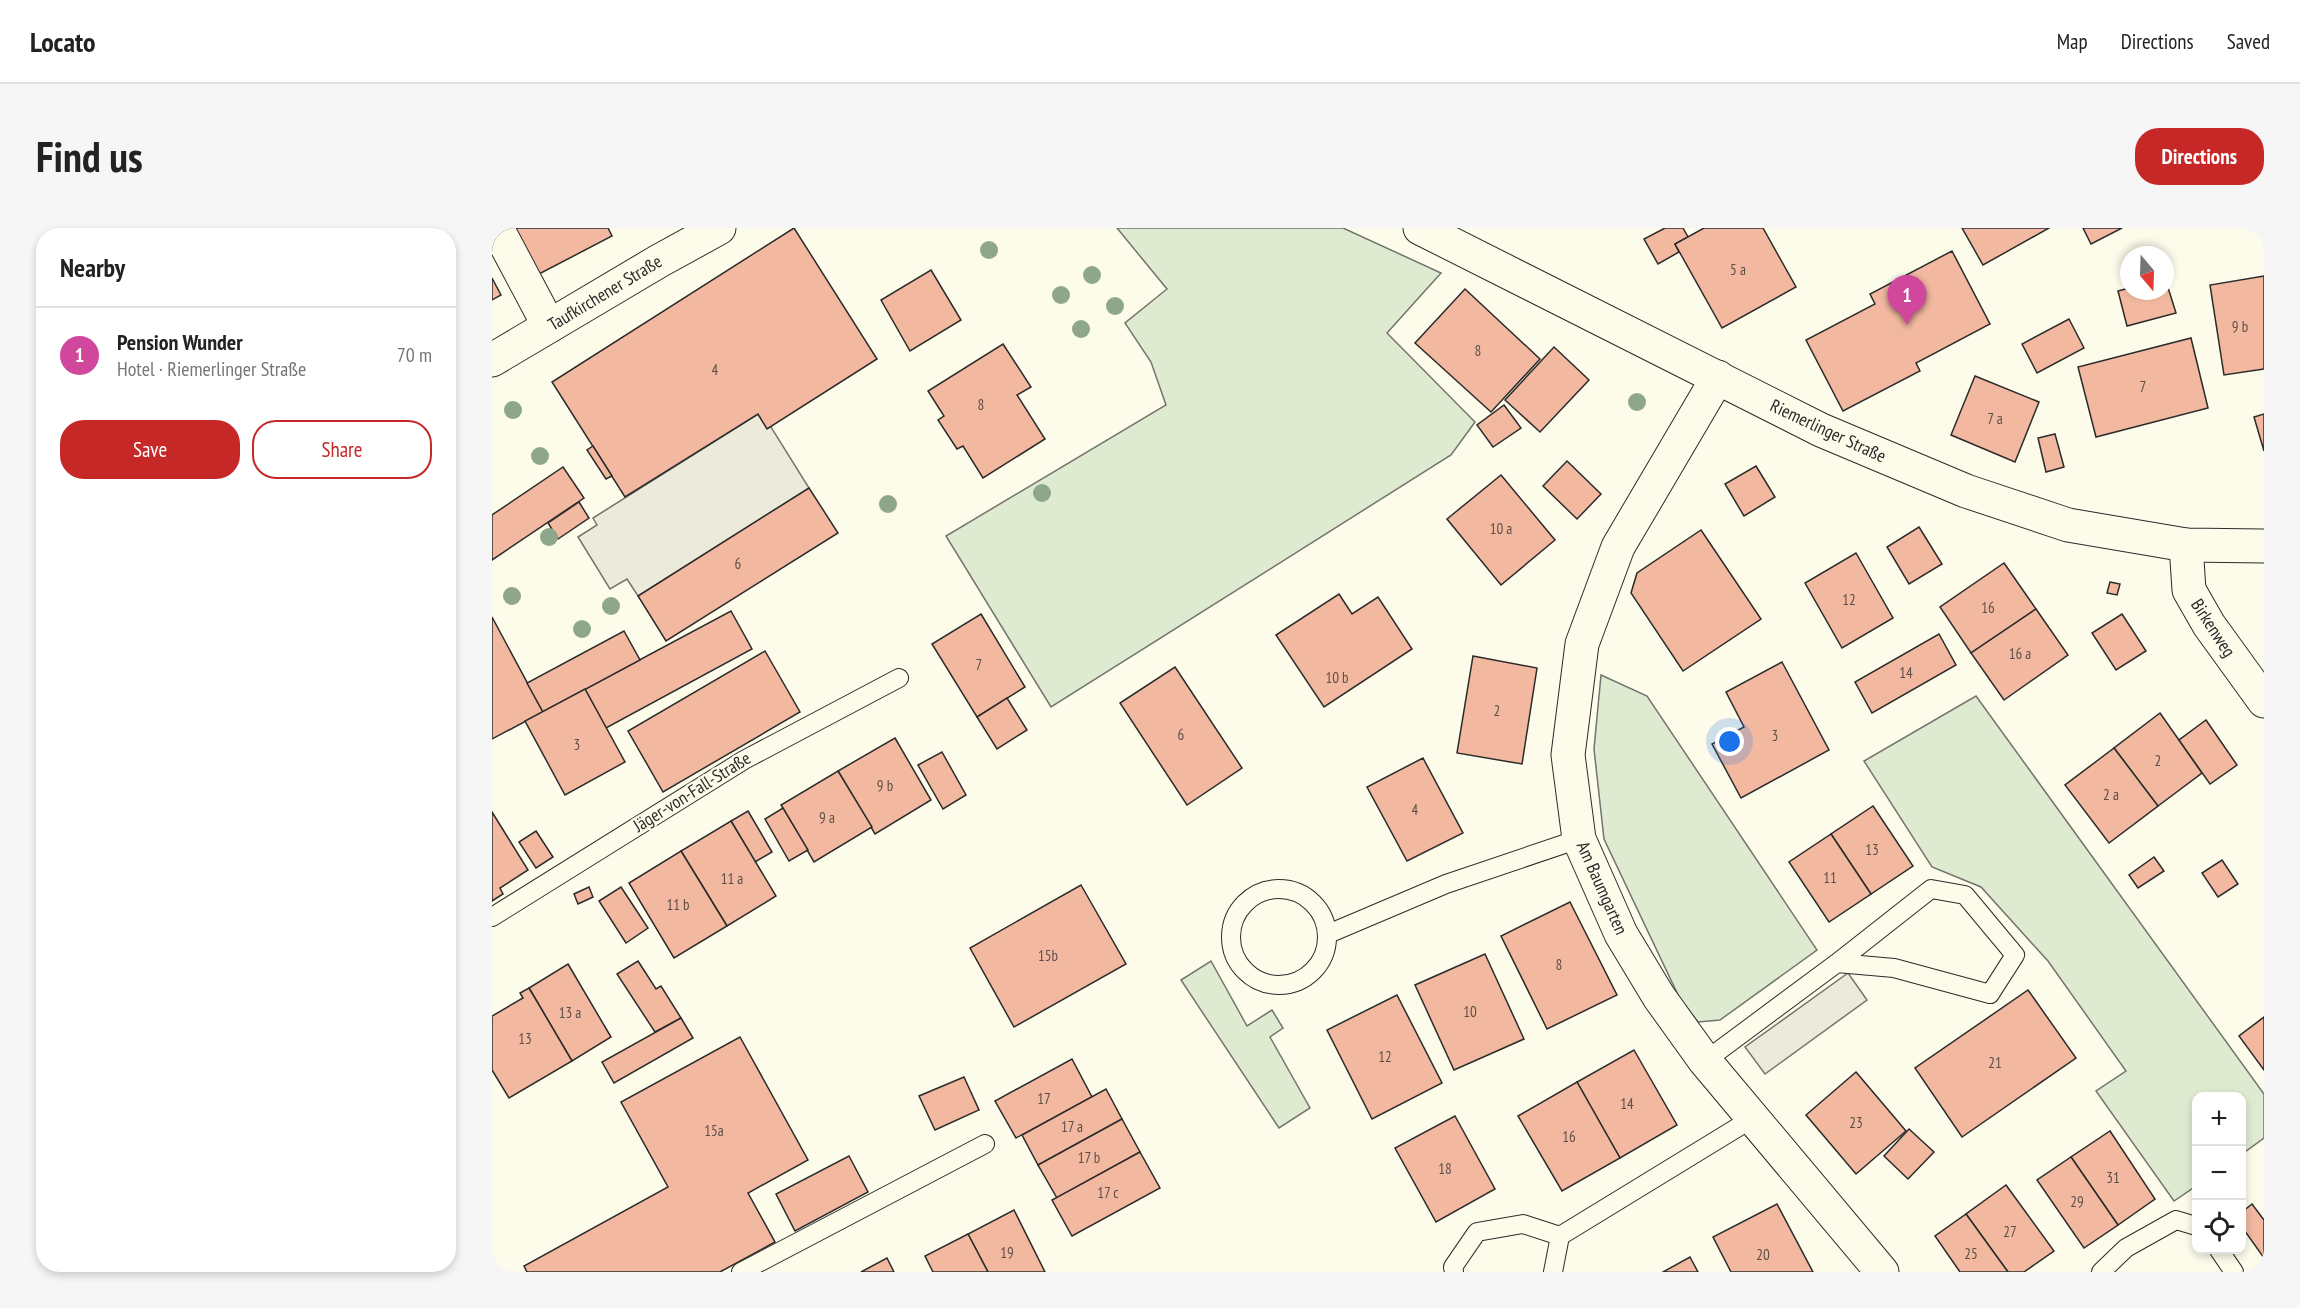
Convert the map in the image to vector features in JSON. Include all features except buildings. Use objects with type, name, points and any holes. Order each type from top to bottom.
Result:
[{"type":"street","points":[[497,228],[549,326]]},
{"type":"street","name":"Taufkirchener Straße","points":[[492,360],[719,228]]},
{"type":"street","name":"Riemerlinger Straße","points":[[1420,228],[1821,430],[1966,491],[2068,525],[2186,545],[2264,546]]},
{"type":"street","name":"Am Baumgarten","points":[[1718,377],[1617,547],[1582,644],[1568,755],[1579,839],[1621,934],[1659,997],[1705,1061],[1882,1272]]},
{"type":"street","name":"Birkenweg","points":[[2186,545],[2188,590],[2209,625],[2264,701]]},
{"type":"lane","name":"Jäger-von-Fall-Straße","points":[[492,917],[744,760],[898,678]]},
{"type":"lane","points":[[1328,934],[1446,884],[1579,839]]},
{"type":"lane","points":[[1276,889],[1295,891],[1311,901],[1323,916],[1328,934],[1325,953],[1316,969],[1301,981],[1283,986],[1264,984],[1247,974],[1236,959],[1231,941],[1233,922],[1243,905],[1257,894],[1276,889]]},
{"type":"lane","points":[[1705,1061],[1837,963],[1931,889],[1965,895],[2015,955],[1990,994],[1894,968],[1837,963]]},
{"type":"lane","points":[[1553,1272],[1560,1236],[1753,1118]]},
{"type":"lane","points":[[741,1272],[985,1144]]},
{"type":"lane","points":[[2101,1272],[2126,1248],[2176,1220],[2192,1225]]},
{"type":"lane","points":[[1454,1272],[1453,1267],[1477,1232],[1523,1224],[1560,1236]]},
{"type":"lane","points":[[2222,1254],[2234,1272]]},
{"type":"green space","points":[[1117,228],[1343,228],[1441,273],[1387,333],[1475,422],[1451,455],[1051,707],[946,536],[1166,405],[1151,362],[1125,323],[1167,289]]},
{"type":"green space","points":[[1601,675],[1647,696],[1817,950],[1720,1020],[1698,1022],[1680,999],[1604,839],[1594,749]]},
{"type":"green space","points":[[1976,696],[2264,1094],[2264,1138],[2246,1151],[2246,1092],[2192,1092],[2192,1189],[2174,1201],[2096,1091],[2126,1071],[2048,961],[1981,887],[1932,867],[1864,761]]},
{"type":"green space","points":[[1211,961],[1247,1026],[1272,1010],[1283,1028],[1270,1037],[1310,1108],[1279,1128],[1181,980]]},
{"type":"shaded area","points":[[758,414],[767,428],[771,427],[809,488],[638,596],[627,579],[610,589],[578,537],[597,525],[593,518]]},
{"type":"shaded area","points":[[1848,973],[1867,1000],[1765,1074],[1745,1047]]},
{"type":"place","name":"Pension Wunder","points":[[1907,325]]}]
